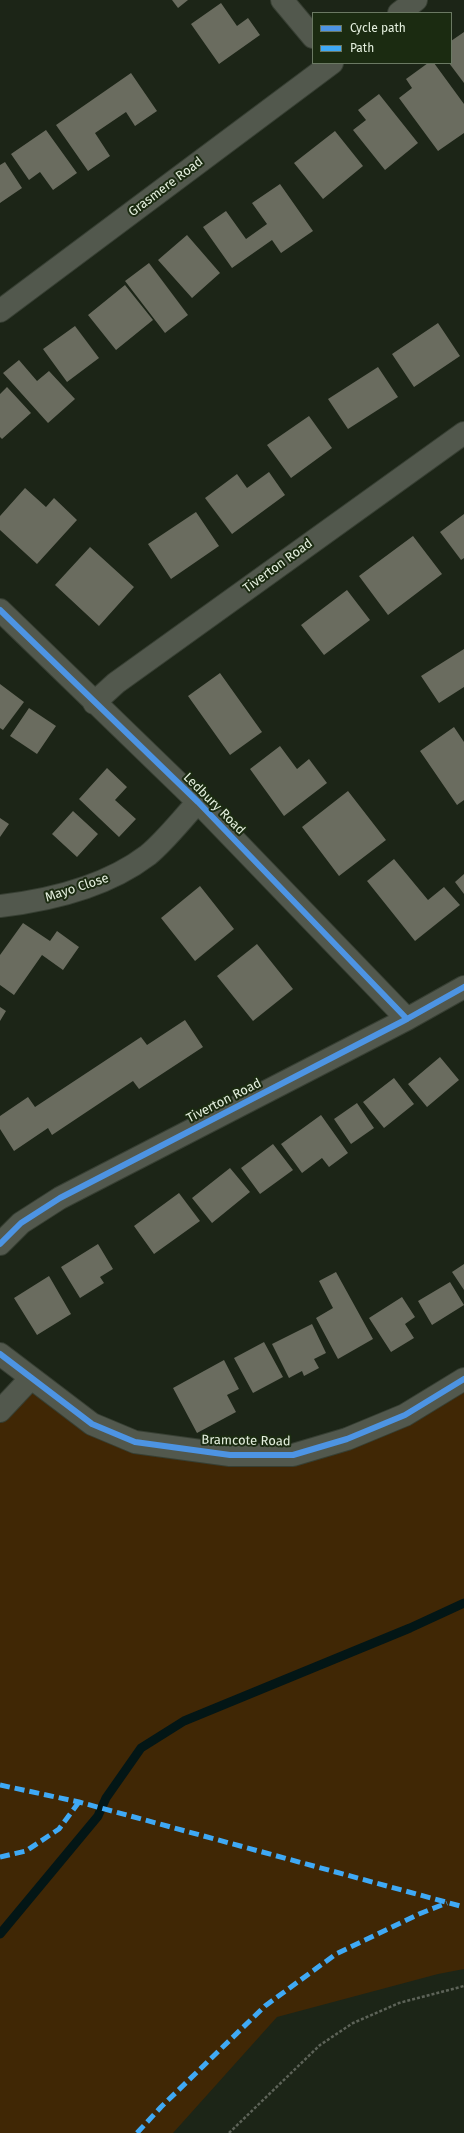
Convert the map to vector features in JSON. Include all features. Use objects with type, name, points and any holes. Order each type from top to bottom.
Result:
[{"type":"street","points":[[282,0],[312,36]]},
{"type":"street","points":[[400,12],[416,0]]},
{"type":"street","name":"Grasmere Road","points":[[0,311],[331,64]]},
{"type":"street","name":"Tiverton Road","points":[[94,702],[123,678],[464,434]]},
{"type":"street","name":"Ledbury Road","points":[[0,610],[198,802],[407,1019]]},
{"type":"street","name":"Mayo Close","points":[[0,906],[66,894],[107,881],[148,854],[198,802]]},
{"type":"street","name":"Tiverton Road","points":[[0,1244],[21,1224],[60,1198],[407,1019],[464,987]]},
{"type":"street","name":"Bramcote Road","points":[[0,1354],[92,1424],[135,1442],[183,1450],[230,1454],[293,1455],[347,1439],[405,1415],[464,1379]]},
{"type":"street","points":[[0,1411],[31,1378]]},
{"type":"path","points":[[229,2133],[320,2045],[353,2023],[399,2003],[464,1986]]},
{"type":"shaded area","points":[[31,1378],[92,1424],[293,1455],[464,1379],[464,1969],[438,1974],[277,2017],[173,2133],[0,2133],[0,1401]]},
{"type":"building","points":[[172,0],[188,0],[178,8]]},
{"type":"building","points":[[221,3],[237,26],[248,18],[260,35],[219,64],[191,24]]},
{"type":"building","points":[[464,32],[464,83],[450,64],[452,64],[452,40]]},
{"type":"building","points":[[427,64],[435,64],[464,104],[464,133],[438,151],[399,98],[412,88],[406,79]]},
{"type":"building","points":[[131,73],[157,111],[135,126],[126,112],[95,133],[110,156],[88,171],[56,125]]},
{"type":"building","points":[[379,94],[418,143],[385,170],[353,130],[366,120],[358,110]]},
{"type":"building","points":[[46,130],[77,173],[53,190],[40,172],[29,180],[11,154]]},
{"type":"building","points":[[335,131],[363,166],[323,199],[294,163]]},
{"type":"building","points":[[5,162],[22,188],[0,203],[0,165]]},
{"type":"building","points":[[280,184],[313,231],[281,253],[272,240],[232,268],[203,227],[226,211],[246,239],[267,224],[252,203]]},
{"type":"building","points":[[187,235],[220,273],[192,298],[158,260]]},
{"type":"building","points":[[149,263],[188,315],[165,333],[125,281]]},
{"type":"building","points":[[125,285],[153,320],[116,350],[88,315]]},
{"type":"building","points":[[438,323],[460,356],[414,387],[392,354]]},
{"type":"building","points":[[75,326],[99,358],[67,382],[43,349]]},
{"type":"building","points":[[19,360],[37,381],[49,371],[75,399],[48,423],[3,373]]},
{"type":"building","points":[[378,367],[398,397],[348,429],[328,399]]},
{"type":"building","points":[[7,387],[31,413],[2,439],[0,437],[0,394]]},
{"type":"building","points":[[309,416],[332,448],[291,478],[267,445]]},
{"type":"building","points":[[269,472],[285,495],[232,534],[205,498],[237,474],[247,488]]},
{"type":"building","points":[[25,488],[46,507],[54,498],[77,520],[37,564],[0,530],[0,516]]},
{"type":"building","points":[[196,512],[219,546],[171,579],[148,544]]},
{"type":"building","points":[[464,514],[464,558],[461,560],[440,532]]},
{"type":"building","points":[[413,536],[442,574],[388,615],[359,576]]},
{"type":"building","points":[[90,547],[134,587],[99,626],[55,585]]},
{"type":"building","points":[[347,590],[370,620],[324,655],[301,625]]},
{"type":"building","points":[[464,649],[464,687],[439,703],[421,676]]},
{"type":"building","points":[[220,673],[262,732],[230,755],[188,696]]},
{"type":"building","points":[[0,684],[24,702],[3,730],[0,728]]},
{"type":"building","points":[[29,708],[56,726],[37,754],[10,736]]},
{"type":"building","points":[[454,727],[464,742],[464,800],[457,805],[420,751]]},
{"type":"building","points":[[280,746],[297,769],[309,759],[327,783],[284,816],[250,769]]},
{"type":"building","points":[[107,768],[127,787],[115,800],[136,819],[119,837],[79,799]]},
{"type":"building","points":[[348,791],[386,840],[339,876],[302,827]]},
{"type":"building","points":[[73,811],[98,834],[77,857],[52,834]]},
{"type":"building","points":[[0,818],[9,824],[0,837]]},
{"type":"building","points":[[394,859],[428,900],[444,887],[460,905],[415,941],[367,881]]},
{"type":"building","points":[[464,874],[464,894],[455,882]]},
{"type":"building","points":[[200,886],[234,929],[195,961],[161,918]]},
{"type":"building","points":[[23,923],[50,941],[57,931],[79,947],[63,970],[42,955],[14,995],[0,985],[0,955]]},
{"type":"building","points":[[257,944],[293,989],[253,1021],[217,976]]},
{"type":"building","points":[[0,1007],[6,1011],[0,1021]]},
{"type":"building","points":[[185,1020],[203,1047],[139,1089],[133,1081],[52,1135],[48,1128],[14,1151],[0,1129],[0,1116],[28,1097],[35,1107],[141,1037],[147,1045]]},
{"type":"building","points":[[440,1057],[459,1080],[427,1107],[408,1084]]},
{"type":"building","points":[[394,1078],[414,1104],[384,1128],[363,1102]]},
{"type":"building","points":[[357,1103],[374,1128],[351,1144],[334,1119]]},
{"type":"building","points":[[321,1115],[348,1153],[329,1167],[322,1158],[302,1173],[281,1144]]},
{"type":"building","points":[[273,1144],[293,1170],[260,1194],[241,1168]]},
{"type":"building","points":[[230,1168],[250,1192],[212,1223],[192,1198]]},
{"type":"building","points":[[179,1193],[200,1221],[154,1254],[134,1226]]},
{"type":"building","points":[[98,1244],[113,1269],[100,1277],[104,1283],[80,1298],[61,1267]]},
{"type":"building","points":[[464,1264],[464,1290],[452,1272]]},
{"type":"building","points":[[336,1272],[373,1339],[338,1359],[316,1318],[333,1308],[319,1281]]},
{"type":"building","points":[[49,1276],[71,1314],[37,1335],[14,1298]]},
{"type":"building","points":[[450,1282],[464,1305],[432,1325],[418,1301]]},
{"type":"building","points":[[402,1297],[415,1317],[405,1324],[414,1338],[391,1352],[369,1318]]},
{"type":"building","points":[[312,1324],[326,1353],[314,1359],[319,1368],[304,1376],[302,1371],[289,1378],[272,1344]]},
{"type":"building","points":[[264,1342],[283,1377],[253,1393],[234,1358]]},
{"type":"building","points":[[224,1360],[239,1389],[227,1395],[236,1412],[197,1433],[173,1388]]},
{"type":"waterway","points":[[0,1934],[98,1816],[106,1798],[141,1748],[184,1721],[410,1628],[464,1603]]},
{"type":"marked path","points":[[0,1785],[79,1802],[464,1907]]},
{"type":"marked path","points":[[0,1857],[26,1851],[59,1829],[79,1802]]},
{"type":"marked path","points":[[137,2133],[161,2107],[265,2006],[336,1954],[419,1914],[447,1903]]},
{"type":"cycle path","points":[[0,610],[198,802],[407,1019]]},
{"type":"cycle path","points":[[0,1244],[21,1223],[60,1198],[407,1019],[464,987]]},
{"type":"cycle path","points":[[0,1354],[92,1424],[135,1442],[230,1455],[293,1455],[347,1439],[405,1415],[464,1379]]}]
